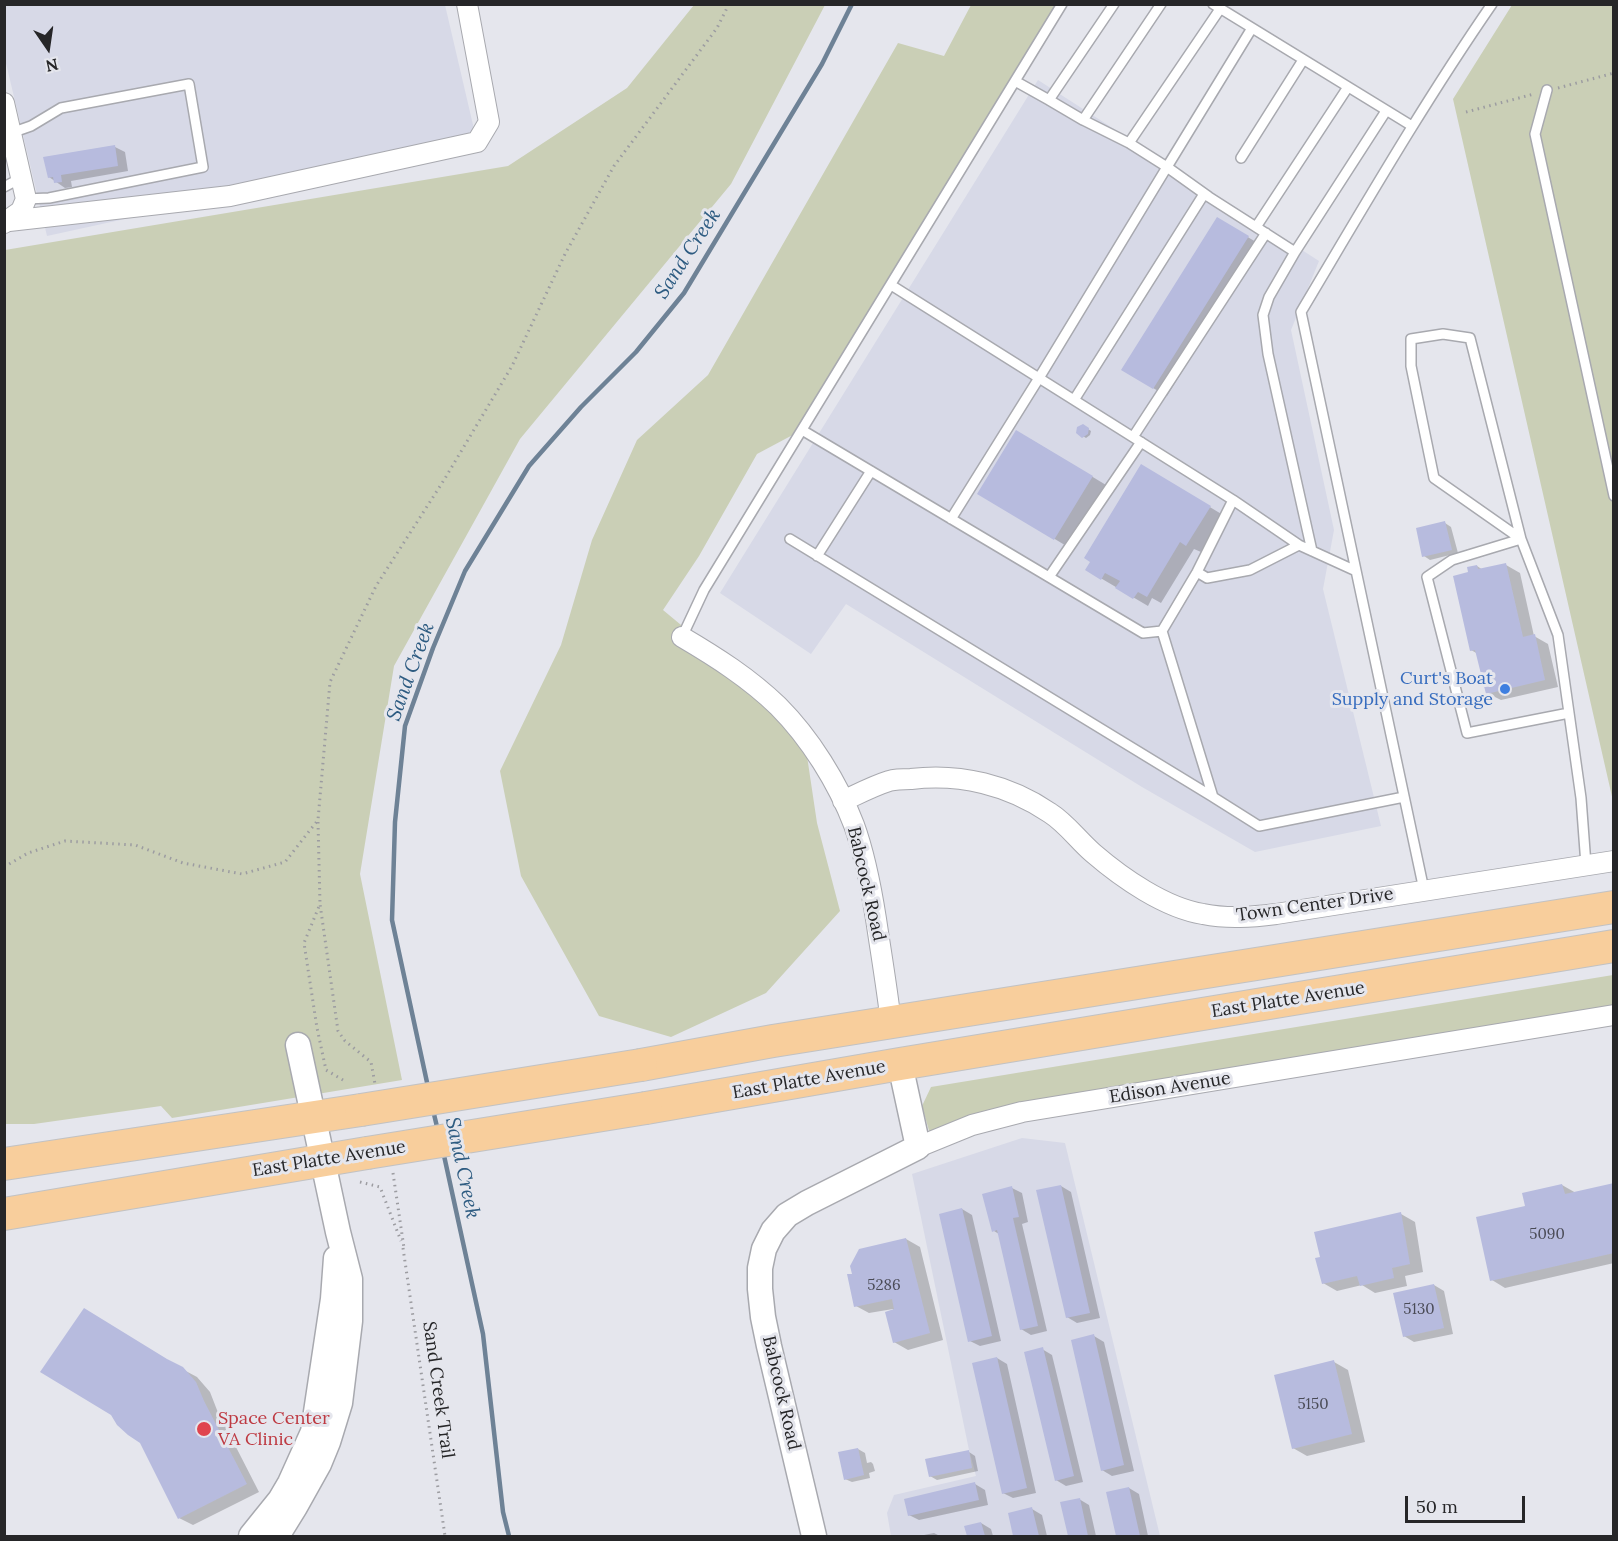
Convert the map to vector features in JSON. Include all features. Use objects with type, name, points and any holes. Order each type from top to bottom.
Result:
[{"type":"highway","points":[[4,1164],[313,1117],[368,1097],[641,1065],[773,1041],[1614,907]]},
{"type":"highway","name":"East Platte Avenue","points":[[4,1214],[322,1160],[363,1168],[646,1108],[1614,946]]},
{"type":"highway","points":[[900,1064],[912,1049],[933,1034],[967,1018],[1016,1003]]},
{"type":"highway","points":[[4,1153],[162,1140]]},
{"type":"street","points":[[7,222],[230,196],[477,142],[489,122],[467,4]]},
{"type":"street","points":[[4,103],[11,133],[13,182],[26,199],[21,211],[7,222]]},
{"type":"street","name":"Babcock Road","points":[[682,637],[728,664],[778,706],[796,726],[829,774],[854,825],[862,852],[870,886],[891,1023]]},
{"type":"street","name":"Town Center Drive","points":[[843,801],[889,781],[917,778],[946,777],[997,786],[1051,813],[1092,853],[1146,891],[1174,905],[1201,914],[1225,917],[1252,917],[1614,861]]},
{"type":"street","name":"Edison Avenue","points":[[764,1249],[788,1215],[807,1203],[918,1147],[972,1125],[1022,1112],[1614,1015]]},
{"type":"street","points":[[274,1536],[295,1507],[319,1464],[328,1442],[340,1402],[348,1342],[351,1295],[350,1279],[298,1045]]},
{"type":"street","points":[[900,1064],[918,1147]]},
{"type":"street","points":[[251,1536],[280,1500],[313,1432],[333,1299],[338,1232]]},
{"type":"street","name":"Babcock Road","points":[[764,1249],[760,1268],[760,1290],[769,1346],[814,1536]]},
{"type":"lane","points":[[682,637],[704,590],[1062,4]]},
{"type":"lane","points":[[1049,100],[1114,4]]},
{"type":"lane","points":[[1083,120],[1161,4]]},
{"type":"lane","points":[[1424,890],[1301,312],[1412,126],[1492,4]]},
{"type":"lane","points":[[1129,143],[1216,7],[1412,126]]},
{"type":"lane","points":[[951,519],[1251,28]]},
{"type":"lane","points":[[1241,158],[1303,60]]},
{"type":"lane","points":[[1015,81],[1129,143],[1295,252]]},
{"type":"lane","points":[[11,133],[32,126],[61,108],[189,84],[203,166],[49,198],[26,199]]},
{"type":"lane","points":[[1256,227],[1348,87]]},
{"type":"lane","points":[[1547,90],[1535,134],[1614,496]]},
{"type":"lane","points":[[1311,551],[1268,354],[1263,315],[1269,297],[1295,252],[1386,111]]},
{"type":"lane","points":[[1074,400],[1204,194]]},
{"type":"lane","points":[[1050,577],[1266,233]]},
{"type":"lane","points":[[891,285],[1233,500],[1299,545],[1356,571]]},
{"type":"lane","points":[[1521,539],[1434,478],[1411,366],[1411,339],[1443,334],[1470,338],[1521,539],[1558,635],[1581,798],[1586,865]]},
{"type":"lane","points":[[801,430],[1143,633],[1162,631]]},
{"type":"lane","points":[[817,556],[871,471]]},
{"type":"lane","points":[[1213,797],[1162,631],[1197,572],[1233,500]]},
{"type":"lane","points":[[790,539],[1259,826],[1404,797]]},
{"type":"lane","points":[[1521,539],[1452,560],[1427,577],[1467,733],[1569,713]]},
{"type":"lane","points":[[1197,572],[1207,578],[1250,570],[1299,545]]},
{"type":"path","points":[[368,1097],[371,1062],[345,1041],[338,1031],[320,904],[318,820],[330,682],[376,586],[444,480],[512,366],[565,254],[614,166],[717,28],[729,4]]},
{"type":"path","points":[[4,867],[28,853],[65,841],[135,845],[183,863],[243,874],[285,862],[318,820]]},
{"type":"path","points":[[320,904],[304,943],[326,1070],[344,1080]]},
{"type":"path","name":"Sand Creek Trail","points":[[363,1168],[380,1187],[404,1248]]},
{"type":"path","name":"Sand Creek Trail","points":[[393,1172],[445,1536]]},
{"type":"shaded area","points":[[4,5],[445,5],[477,142],[47,236],[5,59]]},
{"type":"shaded area","points":[[1038,80],[1319,261],[1291,330],[1334,530],[1323,589],[1381,826],[1255,852],[1142,787],[846,604],[811,654],[720,593]]},
{"type":"shaded area","points":[[1022,1138],[1065,1143],[1160,1536],[891,1536],[887,1513],[894,1495],[976,1476],[912,1174]]},
{"type":"green space","points":[[694,5],[825,5],[731,184],[520,439],[394,666],[360,874],[402,1080],[172,1118],[161,1106],[34,1124],[5,1124],[5,250],[508,166],[627,88]]},
{"type":"green space","points":[[971,5],[1062,5],[802,430],[757,454],[699,556],[663,610],[728,664],[804,736],[817,823],[840,911],[766,993],[671,1037],[599,1016],[521,876],[500,771],[561,645],[592,540],[637,440],[708,375],[898,43],[944,56]]},
{"type":"green space","points":[[1512,5],[1613,5],[1613,801],[1453,99]]},
{"type":"green space","points":[[1613,975],[1613,1012],[930,1134],[922,1106],[931,1087]]},
{"type":"building","points":[[115,145],[118,166],[61,175],[62,182],[54,183],[53,177],[48,178],[43,157]]},
{"type":"building","points":[[1217,217],[1249,236],[1153,389],[1121,370]]},
{"type":"building","points":[[1083,424],[1089,428],[1088,434],[1082,438],[1076,433],[1077,427]]},
{"type":"building","points":[[1016,430],[1093,476],[1054,540],[977,494]]},
{"type":"building","points":[[1141,464],[1211,506],[1186,546],[1180,542],[1147,597],[1138,592],[1133,599],[1115,588],[1120,581],[1105,573],[1101,580],[1085,570],[1090,562],[1084,558]]},
{"type":"building","points":[[1445,521],[1452,550],[1422,557],[1416,528]]},
{"type":"building","points":[[1506,563],[1523,637],[1535,634],[1545,680],[1486,694],[1475,650],[1470,651],[1453,576],[1468,572],[1467,567],[1477,565],[1478,569]]},
{"type":"building","points":[[1614,1183],[1614,1253],[1490,1281],[1476,1217],[1525,1206],[1522,1193],[1562,1184],[1565,1194]]},
{"type":"building","points":[[1061,1185],[1090,1313],[1066,1318],[1036,1190]]},
{"type":"building","points":[[1012,1186],[1019,1217],[1013,1218],[1038,1326],[1020,1330],[997,1230],[992,1232],[982,1194]]},
{"type":"building","points":[[962,1208],[992,1336],[968,1342],[939,1214]]},
{"type":"building","points":[[1401,1212],[1410,1264],[1392,1268],[1394,1278],[1360,1286],[1357,1276],[1322,1284],[1315,1258],[1320,1257],[1314,1232]]},
{"type":"building","points":[[906,1238],[930,1333],[893,1343],[885,1312],[894,1309],[892,1299],[854,1307],[847,1274],[852,1274],[850,1266],[859,1249]]},
{"type":"building","points":[[1434,1284],[1444,1328],[1403,1337],[1393,1293]]},
{"type":"building","points":[[84,1308],[183,1367],[196,1382],[247,1484],[178,1519],[140,1443],[117,1425],[111,1415],[40,1372]]},
{"type":"building","points":[[1094,1334],[1124,1465],[1101,1471],[1071,1340]]},
{"type":"building","points":[[1043,1347],[1074,1476],[1055,1481],[1024,1352]]},
{"type":"building","points":[[997,1357],[1027,1488],[1002,1494],[972,1363]]},
{"type":"building","points":[[1334,1360],[1352,1434],[1292,1449],[1274,1375]]},
{"type":"building","points":[[858,1448],[864,1475],[844,1480],[838,1452]]},
{"type":"building","points":[[969,1450],[972,1468],[929,1477],[925,1459]]},
{"type":"building","points":[[975,1482],[979,1500],[908,1516],[904,1499]]},
{"type":"building","points":[[1129,1487],[1140,1536],[1116,1536],[1106,1492]]},
{"type":"building","points":[[1080,1498],[1088,1536],[1068,1536],[1060,1502]]},
{"type":"building","points":[[1032,1507],[1039,1536],[1013,1536],[1008,1513]]},
{"type":"building","points":[[981,1522],[985,1536],[967,1536],[964,1526]]},
{"type":"waterway","name":"Sand Creek","points":[[428,1087],[392,920],[395,822],[405,726],[433,648],[465,571],[529,466],[581,407],[636,352],[684,293],[822,64],[852,4]]},
{"type":"waterway","name":"Sand Creek","points":[[433,1110],[438,1131]]},
{"type":"waterway","name":"Sand Creek","points":[[443,1151],[483,1334],[503,1512],[509,1536]]},
{"type":"place","name":"Curt's Boat Supply and Storage","points":[[1505,689]]},
{"type":"place","name":"Space Center VA Clinic","points":[[204,1429]]}]
